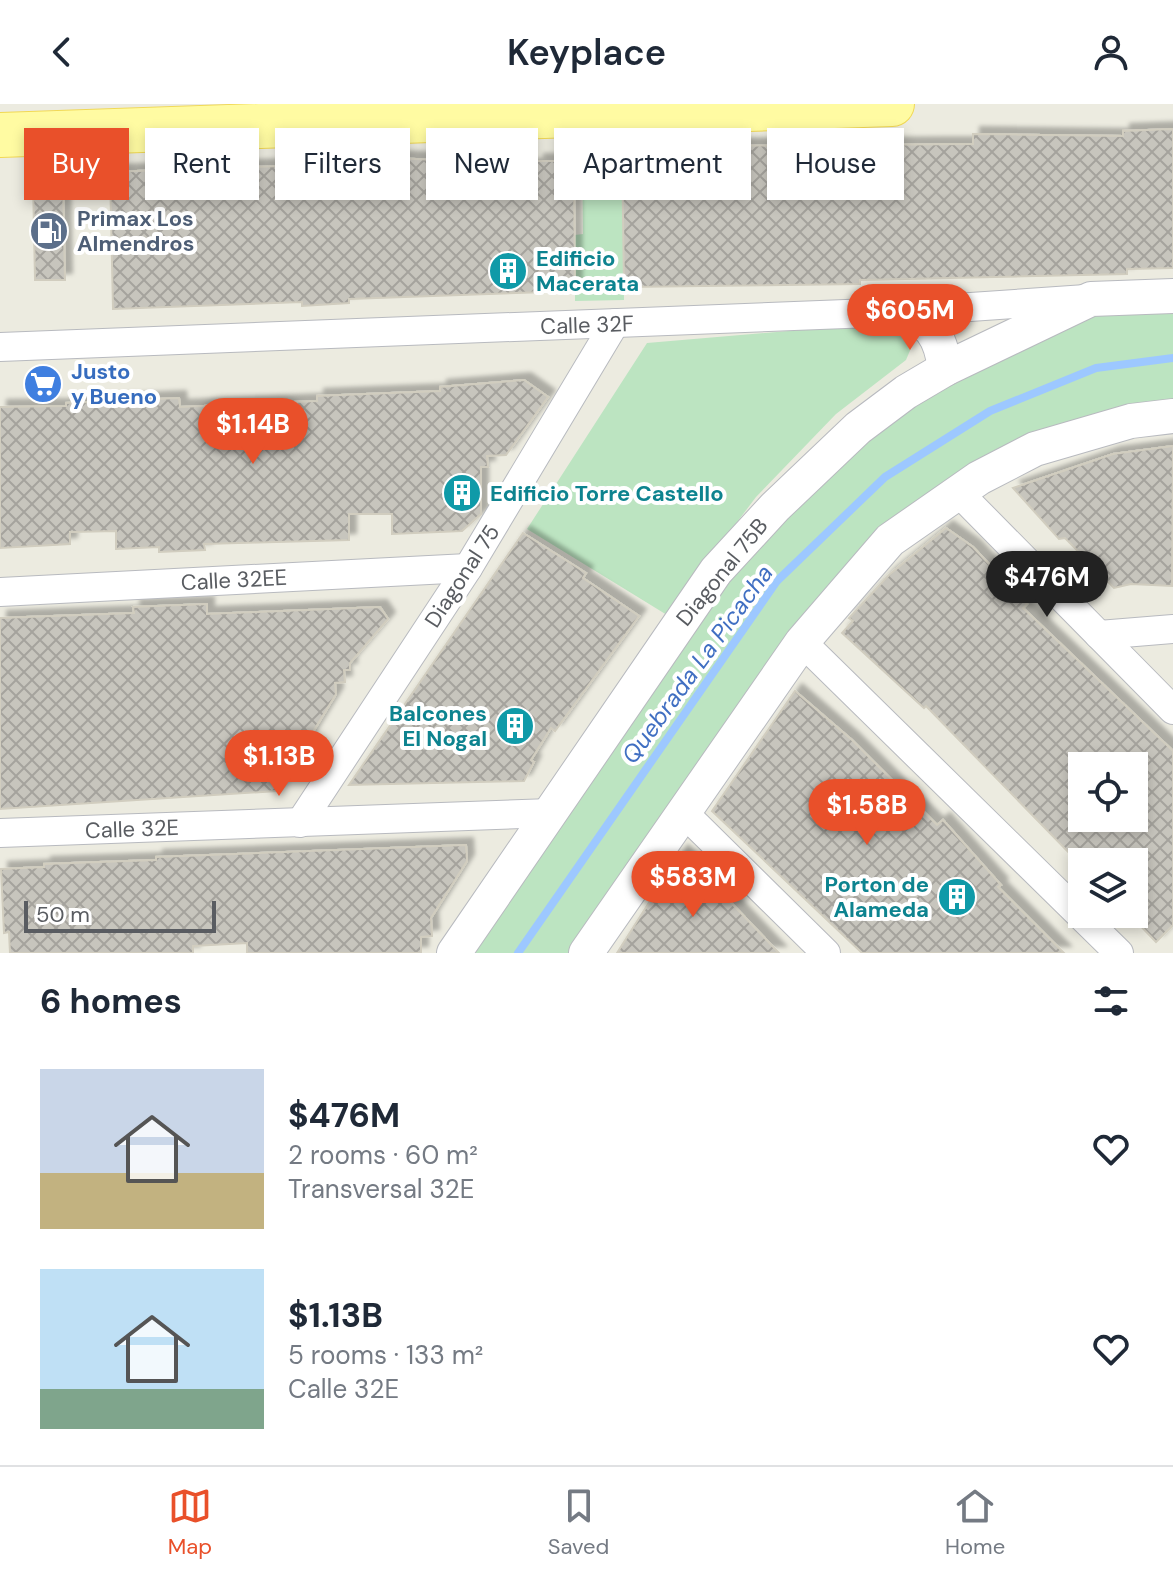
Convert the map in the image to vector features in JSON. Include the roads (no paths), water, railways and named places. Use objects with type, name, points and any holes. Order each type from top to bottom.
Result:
[{"type":"main road","points":[[0,135],[892,104]]},
{"type":"street","name":"Calle 32F","points":[[0,347],[897,312],[1173,296]]},
{"type":"street","name":"Diagonal 75B","points":[[454,953],[716,571],[775,507],[858,428],[906,392],[945,369],[1091,299]]},
{"type":"street","points":[[897,312],[918,316],[934,332],[945,369]]},
{"type":"street","name":"Diagonal 75","points":[[300,823],[468,568],[615,323]]},
{"type":"street","points":[[586,953],[802,642],[890,540],[958,492],[1035,449],[1131,421],[1173,416]]},
{"type":"street","points":[[958,492],[1173,710]]},
{"type":"street","name":"Calle 32EE","points":[[0,592],[468,568]]},
{"type":"street","points":[[1099,635],[1173,629]]},
{"type":"street","points":[[802,642],[1119,953]]},
{"type":"street","name":"Calle 32E","points":[[0,833],[551,813]]},
{"type":"street","points":[[684,813],[826,953]]},
{"type":"waterway","name":"Quebrada La Picacha","points":[[518,953],[777,581],[885,477],[990,411],[1096,368],[1173,358]]},
{"type":"place","name":"Primax Los Almendros","points":[[49,231]]},
{"type":"place","name":"Edificio Macerata","points":[[508,271]]},
{"type":"place","name":"Justo y Bueno","points":[[43,384]]},
{"type":"place","name":"Edificio Torre Castello","points":[[462,493]]},
{"type":"place","name":"Balcones El Nogal","points":[[515,726]]},
{"type":"place","name":"Porton de Alameda","points":[[957,897]]}]
